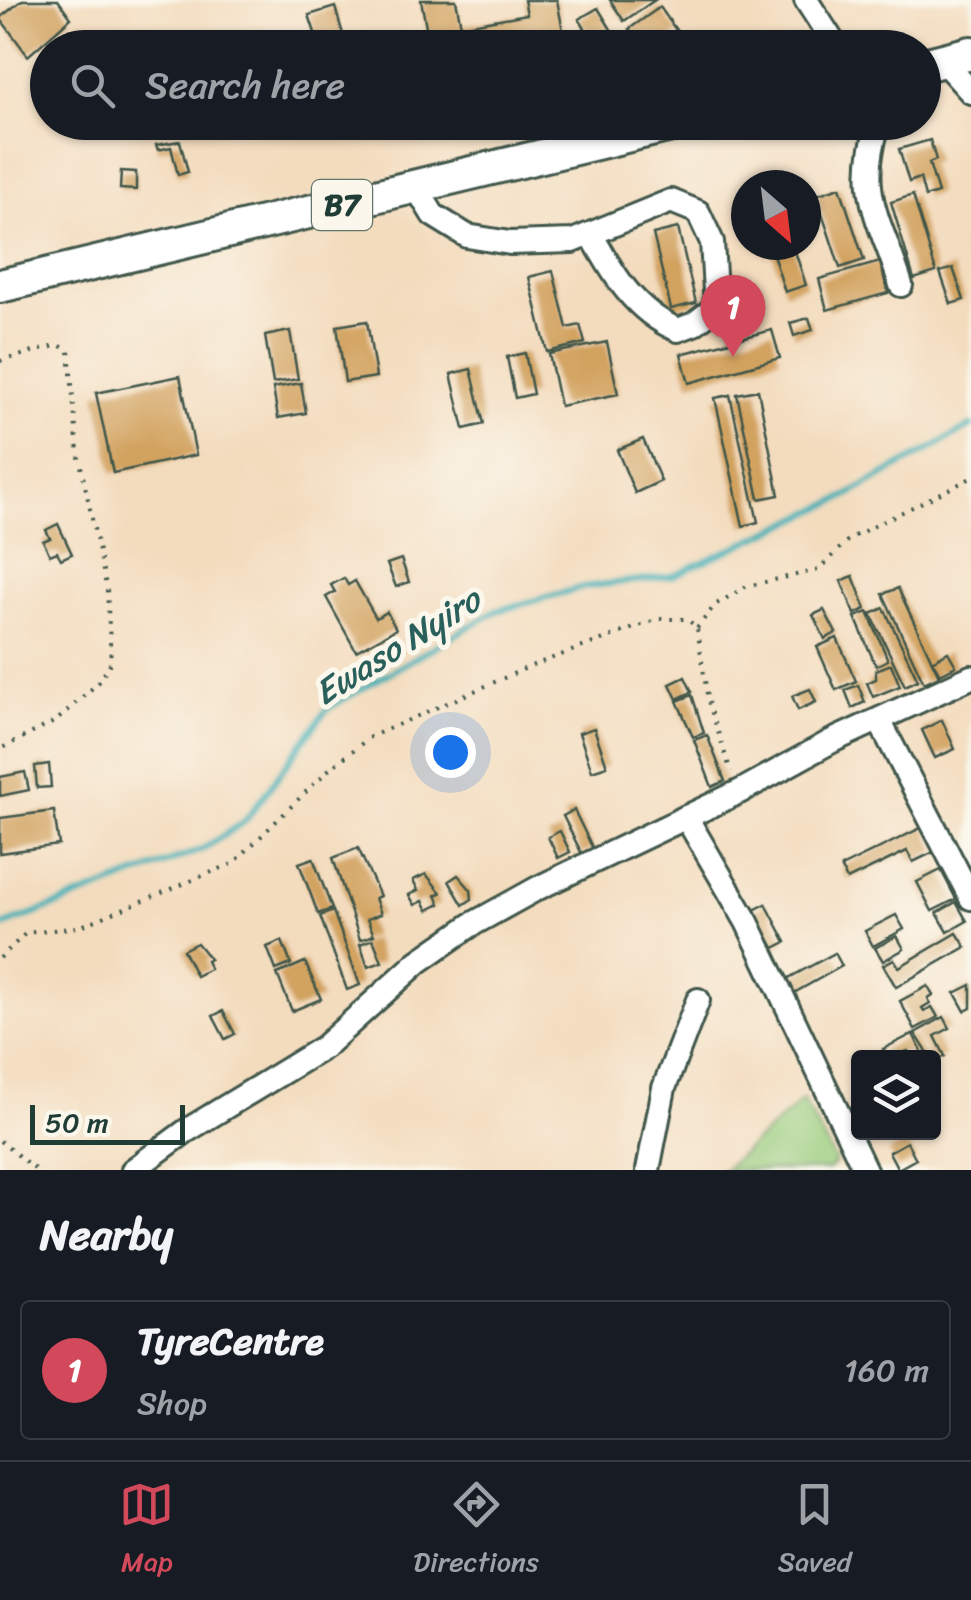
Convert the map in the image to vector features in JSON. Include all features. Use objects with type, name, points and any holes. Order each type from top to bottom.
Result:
[{"type":"highway","name":"B7","points":[[0,286],[416,187],[571,140]]},
{"type":"street","points":[[806,0],[825,30]]},
{"type":"street","points":[[945,59],[971,92]]},
{"type":"street","points":[[874,140],[869,154],[870,196],[877,229],[902,285]]},
{"type":"street","points":[[416,187],[432,215],[467,236],[510,243],[573,241],[671,201],[698,212],[712,242],[716,307],[694,324],[678,330],[659,322],[630,298],[591,234]]},
{"type":"street","points":[[149,1166],[324,1046],[418,962],[471,925],[971,677]]},
{"type":"street","points":[[880,720],[971,898]]},
{"type":"street","points":[[686,817],[747,922],[864,1170]]},
{"type":"street","points":[[648,1170],[664,1088],[698,1000]]},
{"type":"path","points":[[0,361],[59,346],[68,350],[78,452],[106,590],[112,662],[99,682],[56,721],[0,748]]},
{"type":"path","points":[[697,628],[715,606],[746,586],[818,570],[850,538],[971,478]]},
{"type":"path","points":[[0,958],[26,933],[103,918],[176,883],[204,877],[234,863],[326,771],[370,737],[531,666],[658,620],[687,618],[697,628],[708,700],[732,775],[741,791]]},
{"type":"path","points":[[0,1141],[36,1170]]},
{"type":"green space","points":[[803,1100],[836,1162],[828,1170],[723,1170]]},
{"type":"building","points":[[22,0],[58,0],[71,18],[57,30],[30,30],[28,56],[0,18]]},
{"type":"building","points":[[421,0],[456,0],[461,26],[527,14],[524,0],[557,0],[563,30],[427,30]]},
{"type":"building","points":[[610,0],[655,0],[624,21]]},
{"type":"building","points":[[335,7],[342,30],[314,30],[309,15]]},
{"type":"building","points":[[660,7],[676,30],[630,30]]},
{"type":"building","points":[[598,8],[611,30],[586,30],[579,19]]},
{"type":"building","points":[[930,140],[936,160],[929,163],[938,193],[925,197],[920,178],[909,182],[899,149]]},
{"type":"building","points":[[180,141],[188,172],[178,175],[171,147],[158,150],[156,145]]},
{"type":"building","points":[[121,171],[136,172],[136,190],[120,189]]},
{"type":"building","points":[[840,187],[864,260],[840,268],[821,210],[821,193]]},
{"type":"building","points":[[913,195],[936,272],[914,279],[891,202]]},
{"type":"building","points":[[678,228],[696,303],[671,309],[653,234]]},
{"type":"building","points":[[775,260],[798,260],[806,285],[785,292]]},
{"type":"building","points":[[880,262],[888,293],[827,310],[819,279]]},
{"type":"building","points":[[953,268],[964,300],[951,304],[940,272]]},
{"type":"building","points":[[553,271],[567,328],[580,325],[585,343],[547,352],[529,277]]},
{"type":"building","points":[[809,318],[813,330],[794,336],[790,323]]},
{"type":"building","points":[[367,321],[376,377],[345,382],[337,326]]},
{"type":"building","points":[[772,330],[780,358],[689,383],[681,354]]},
{"type":"building","points":[[290,331],[298,379],[273,383],[265,336]]},
{"type":"building","points":[[607,342],[618,394],[560,406],[549,354]]},
{"type":"building","points":[[525,353],[533,394],[515,398],[507,357]]},
{"type":"building","points":[[471,369],[484,424],[464,429],[451,374]]},
{"type":"building","points":[[180,376],[196,455],[113,473],[96,393]]},
{"type":"building","points":[[301,383],[306,413],[278,418],[273,388]]},
{"type":"building","points":[[758,390],[779,495],[759,499],[737,394]]},
{"type":"building","points":[[730,395],[758,522],[743,526],[715,398]]},
{"type":"building","points":[[643,439],[661,481],[635,493],[617,450]]},
{"type":"building","points":[[58,524],[72,554],[61,559],[57,552],[50,555],[43,541],[50,538],[46,530]]},
{"type":"building","points":[[401,559],[409,582],[396,587],[387,564]]},
{"type":"building","points":[[853,576],[866,609],[855,614],[841,581]]},
{"type":"building","points":[[344,578],[348,585],[355,581],[376,618],[387,612],[396,629],[356,651],[326,597],[335,592],[331,585]]},
{"type":"building","points":[[898,588],[939,676],[924,683],[883,594]]},
{"type":"building","points":[[884,608],[918,680],[905,686],[871,614]]},
{"type":"building","points":[[824,610],[836,633],[825,639],[813,615]]},
{"type":"building","points":[[868,612],[888,660],[876,666],[855,617]]},
{"type":"building","points":[[837,638],[856,681],[836,690],[817,647]]},
{"type":"building","points":[[948,652],[956,666],[940,674],[932,661]]},
{"type":"building","points":[[891,664],[900,686],[873,697],[867,683],[876,679],[876,670]]},
{"type":"building","points":[[685,677],[692,692],[677,699],[670,684]]},
{"type":"building","points":[[858,685],[865,702],[852,708],[845,690]]},
{"type":"building","points":[[810,689],[816,702],[798,710],[792,696]]},
{"type":"building","points":[[692,695],[704,733],[693,737],[677,701]]},
{"type":"building","points":[[942,720],[955,749],[935,758],[922,730]]},
{"type":"building","points":[[594,728],[607,766],[592,771],[579,733]]},
{"type":"building","points":[[707,735],[725,781],[712,787],[694,740]]},
{"type":"building","points":[[49,764],[51,787],[37,788],[35,766]]},
{"type":"building","points":[[25,772],[29,790],[0,796],[0,777]]},
{"type":"building","points":[[574,810],[593,849],[582,854],[563,816]]},
{"type":"building","points":[[54,811],[59,845],[0,853],[0,818]]},
{"type":"building","points":[[925,826],[936,851],[913,862],[907,851],[847,880],[841,867]]},
{"type":"building","points":[[560,831],[570,852],[558,858],[548,837]]},
{"type":"building","points":[[358,848],[380,896],[375,898],[381,914],[367,919],[374,935],[360,940],[333,858]]},
{"type":"building","points":[[313,858],[332,909],[318,914],[299,863]]},
{"type":"building","points":[[941,870],[956,899],[932,911],[917,882]]},
{"type":"building","points":[[426,874],[441,893],[436,895],[440,904],[428,910],[423,901],[415,905],[409,895],[418,890],[413,880]]},
{"type":"building","points":[[458,875],[471,890],[472,899],[463,905],[449,881]]},
{"type":"building","points":[[956,902],[967,921],[948,932],[937,913]]},
{"type":"building","points":[[766,904],[786,942],[774,948],[754,910]]},
{"type":"building","points":[[333,911],[360,985],[347,990],[320,916]]},
{"type":"building","points":[[896,915],[904,929],[873,946],[865,931]]},
{"type":"building","points":[[957,933],[966,947],[896,987],[883,965],[894,959],[899,967]]},
{"type":"building","points":[[897,936],[904,949],[883,961],[875,948]]},
{"type":"building","points":[[373,939],[382,962],[368,967],[360,944]]},
{"type":"building","points":[[282,941],[291,964],[276,970],[267,947]]},
{"type":"building","points":[[197,943],[210,959],[206,961],[210,969],[196,976],[183,950]]},
{"type":"building","points":[[835,953],[842,966],[792,994],[785,980]]},
{"type":"building","points":[[305,962],[321,999],[292,1011],[277,974]]},
{"type":"building","points":[[971,985],[971,1008],[965,1011],[955,993]]},
{"type":"building","points":[[928,986],[933,995],[922,1008],[924,1011],[932,1007],[938,1017],[915,1029],[900,1001]]},
{"type":"building","points":[[223,1011],[235,1034],[225,1039],[213,1016]]},
{"type":"building","points":[[944,1017],[950,1028],[935,1036],[945,1056],[941,1059],[941,1050],[926,1050],[915,1033]]},
{"type":"building","points":[[913,1034],[921,1050],[884,1050]]},
{"type":"building","points":[[907,1142],[916,1159],[898,1169],[889,1152]]},
{"type":"waterway","name":"Ewaso Nyiro","points":[[0,927],[203,849],[245,821],[327,709],[496,611],[584,587],[672,576],[845,497],[971,426]]},
{"type":"place","name":"TyreCentre","points":[[733,357]]}]
